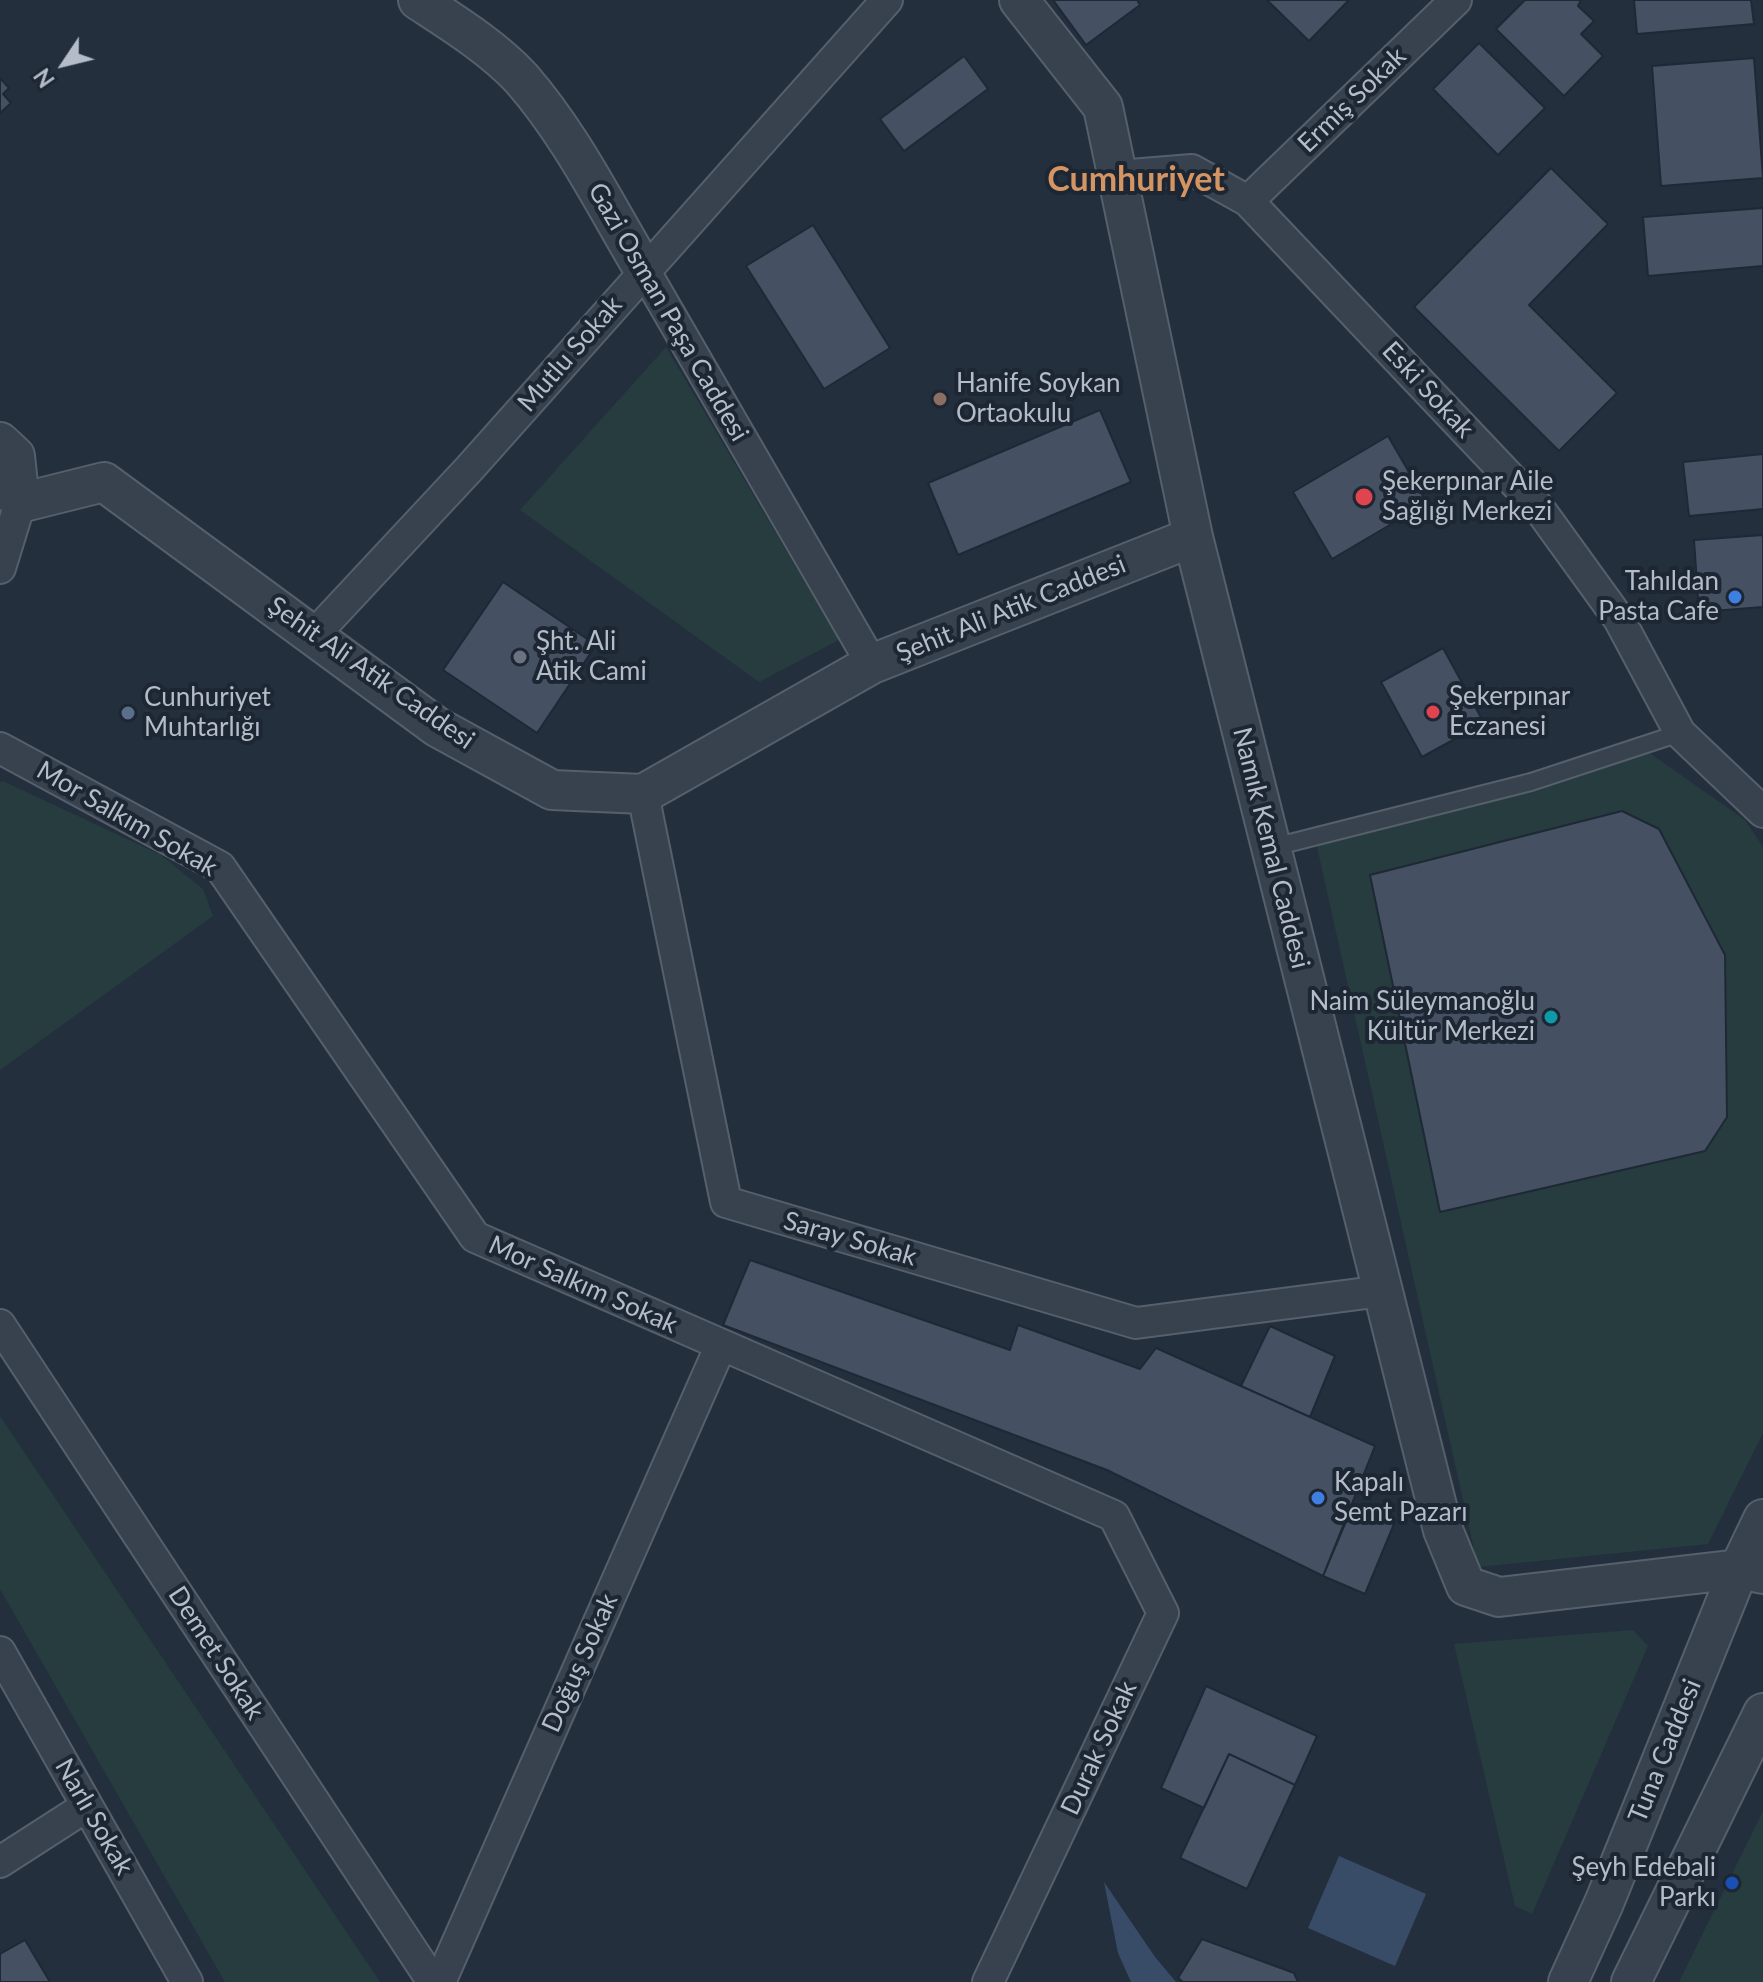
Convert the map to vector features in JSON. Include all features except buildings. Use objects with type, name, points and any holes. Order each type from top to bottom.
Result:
[{"type":"street","name":"Gazi Osman Paşa Caddesi","points":[[418,0],[470,35],[519,76],[562,130],[872,664]]},
{"type":"street","name":"Mutlu Sokak","points":[[314,635],[469,469],[887,0]]},
{"type":"street","name":"Namık Kemal Caddesi","points":[[1019,0],[1103,107],[1193,537],[1443,1530],[1466,1586],[1499,1597],[1751,1571]]},
{"type":"street","name":"Ermiş Sokak","points":[[1248,201],[1456,0]]},
{"type":"street","name":"Eski Sokak","points":[[1118,176],[1192,170],[1248,201],[1538,507],[1619,619],[1680,733],[1763,812]]},
{"type":"street","points":[[0,442],[15,456],[0,568]]},
{"type":"street","name":"Şehit Ali Atik Caddesi","points":[[10,497],[104,482],[437,727],[552,790],[643,794],[872,664],[1193,537]]},
{"type":"street","name":"Mor Salkım Sokak","points":[[0,748],[220,867],[475,1237],[1114,1516]]},
{"type":"street","name":"Saray Sokak","points":[[643,794],[726,1202],[1136,1323],[1382,1291]]},
{"type":"street","name":"Demet Sokak","points":[[0,1325],[433,1982]]},
{"type":"street","name":"Doğuş Sokak","points":[[440,1982],[721,1345]]},
{"type":"street","name":"Durak Sokak","points":[[988,1982],[1163,1613],[1114,1516]]},
{"type":"street","name":"Tuna Caddesi","points":[[1568,1982],[1751,1571],[1763,1519]]},
{"type":"street","name":"Narlı Sokak","points":[[0,1652],[187,1982]]},
{"type":"street","points":[[1631,1982],[1763,1713]]},
{"type":"street","points":[[0,1862],[87,1806]]},
{"type":"lane","points":[[1270,848],[1531,782],[1680,733]]},
{"type":"green space","points":[[666,347],[839,640],[759,682],[520,510]]},
{"type":"green space","points":[[1634,742],[1745,820],[1763,847],[1763,1433],[1708,1544],[1478,1567],[1315,838]]},
{"type":"green space","points":[[0,782],[161,855],[203,889],[213,916],[0,1070]]},
{"type":"green space","points":[[0,1416],[380,1982],[225,1982],[0,1589]]},
{"type":"green space","points":[[1633,1630],[1648,1646],[1532,1914],[1515,1906],[1454,1644]]},
{"type":"green space","points":[[1763,1811],[1763,1982],[1679,1982]]},
{"type":"water","points":[[1339,1856],[1426,1894],[1395,1966],[1308,1928]]},
{"type":"water","points":[[1104,1882],[1155,1957],[1176,1982],[1131,1982],[1118,1953]]},
{"type":"place","name":"Hanife Soykan Ortaokulu","points":[[940,399]]},
{"type":"place","name":"Şekerpınar Aile Sağlığı Merkezi","points":[[1364,497]]},
{"type":"place","name":"Tahıldan Pasta Cafe","points":[[1735,597]]},
{"type":"place","name":"Şht. Ali Atik Cami","points":[[520,657]]},
{"type":"place","name":"Şekerpınar Eczanesi","points":[[1433,712]]},
{"type":"place","name":"Cunhuriyet Muhtarlığı","points":[[128,713]]},
{"type":"place","name":"Naim Süleymanoğlu Kültür Merkezi","points":[[1551,1017]]},
{"type":"place","name":"Kapalı Semt Pazarı","points":[[1318,1498]]},
{"type":"place","name":"Şeyh Edebali Parkı","points":[[1732,1883]]},
{"type":"district","name":"Cumhuriyet","points":[[1136,180]]}]
